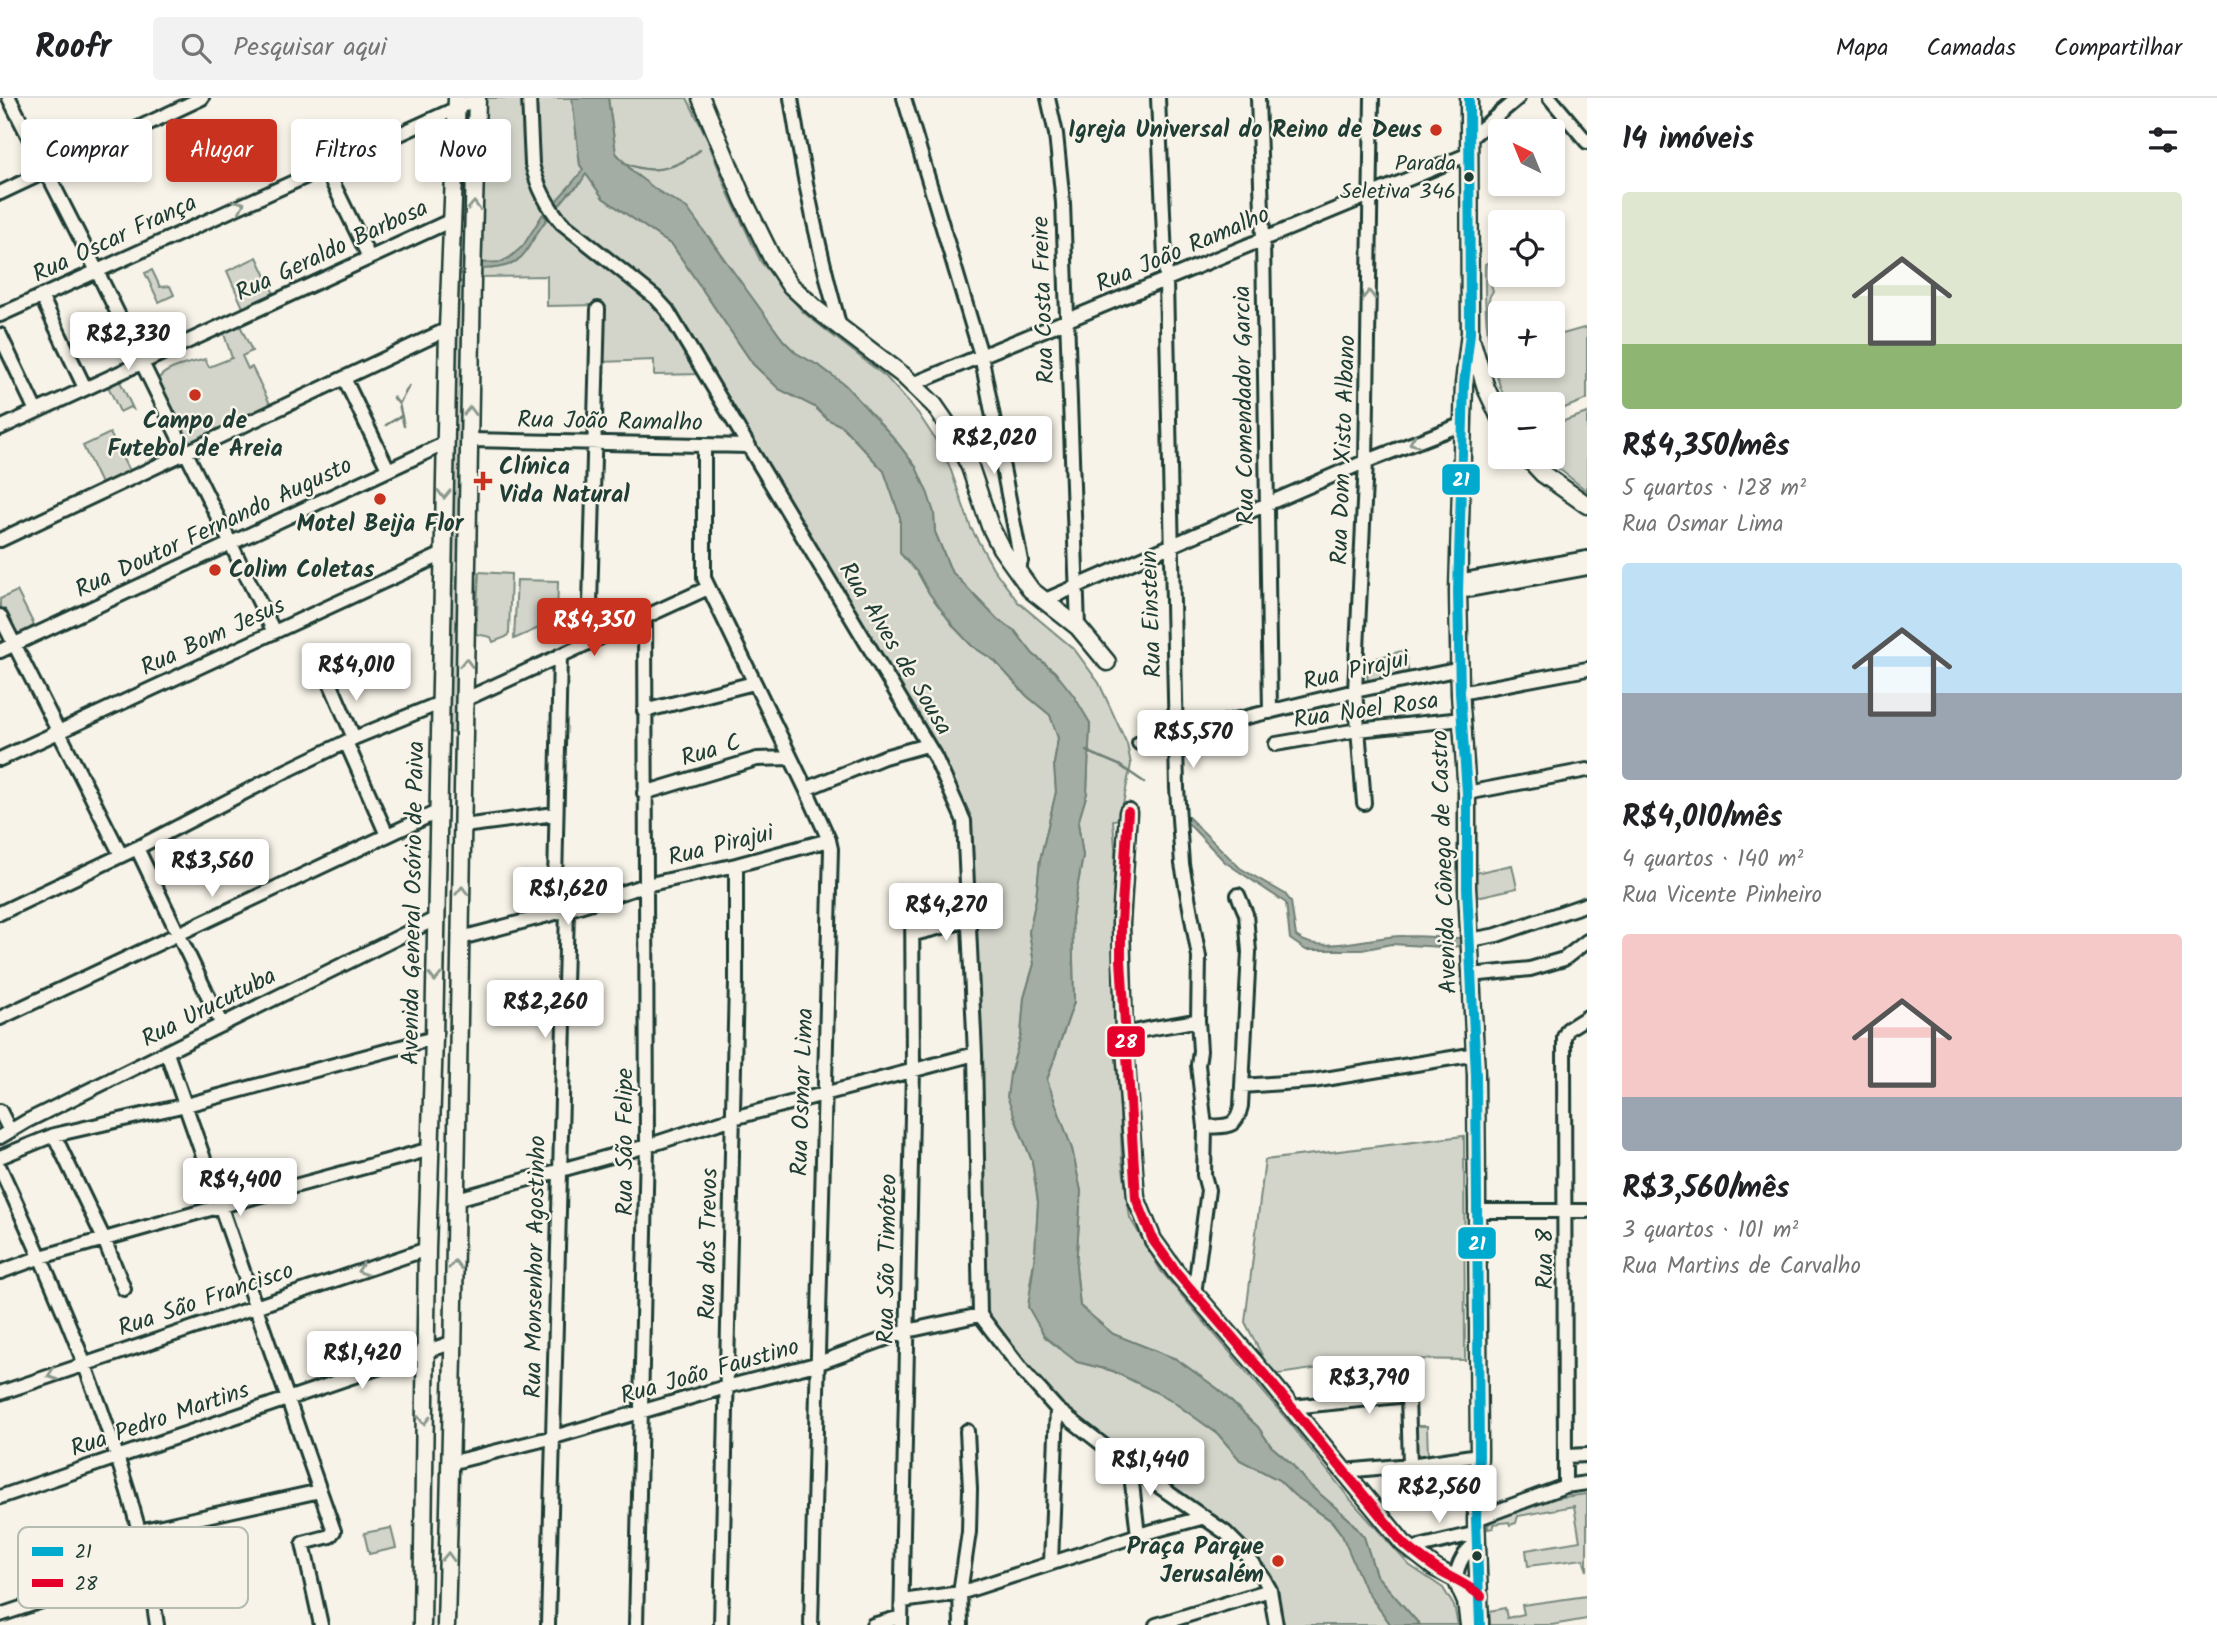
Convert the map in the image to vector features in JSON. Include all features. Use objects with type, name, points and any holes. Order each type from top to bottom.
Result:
[{"type":"main road","name":"Avenida General Osório de Paiva","points":[[446,1625],[457,1199],[477,98]]},
{"type":"main road","points":[[701,98],[743,199],[772,258],[789,284],[816,309],[914,384],[934,405],[952,431],[980,492],[990,526],[1016,571],[1043,601],[1078,627],[1107,662]]},
{"type":"main road","name":"Avenida Cônego de Castro","points":[[1469,98],[1470,333],[1463,424],[1458,586],[1460,693],[1467,793],[1471,975],[1476,1054],[1479,1455],[1477,1531],[1480,1625]]},
{"type":"main road","name":"Avenida General Osório de Paiva","points":[[422,1625],[427,1249],[437,918],[448,329],[457,104]]},
{"type":"main road","points":[[451,279],[462,276],[472,279]]},
{"type":"main road","points":[[1470,333],[1488,392]]},
{"type":"main road","points":[[1538,469],[1587,505]]},
{"type":"main road","points":[[440,725],[446,734],[456,737],[463,732],[465,726]]},
{"type":"main road","points":[[439,789],[450,778],[457,778],[464,784]]},
{"type":"main road","points":[[1128,813],[1121,923],[1125,1035],[1136,1198],[1153,1240],[1194,1294],[1410,1549],[1446,1575],[1456,1579],[1466,1602],[1469,1625]]},
{"type":"street","points":[[9,98],[21,122]]},
{"type":"street","points":[[152,122],[202,98]]},
{"type":"street","name":"Rua Oscar França","points":[[401,131],[457,104],[477,98]]},
{"type":"street","name":"Rua Alves de Sousa","points":[[529,98],[534,174],[548,203],[562,223],[656,298],[667,310],[928,745],[964,821],[975,1054],[980,1315]]},
{"type":"street","points":[[791,98],[826,278],[840,328]]},
{"type":"street","points":[[904,98],[981,355],[1021,561],[1016,571]]},
{"type":"street","name":"Rua Costa Freire","points":[[1048,98],[1056,134],[1063,203],[1078,627]]},
{"type":"street","name":"Rua Einstein","points":[[1158,98],[1166,281],[1170,548],[1179,812],[1182,864],[1199,957],[1198,1065],[1208,1190],[1194,1294]]},
{"type":"street","name":"Rua Comendador Garcia","points":[[1258,98],[1263,240],[1270,712]]},
{"type":"street","name":"Rua Dom Xisto Albano","points":[[1364,803],[1355,691],[1366,461],[1372,98]]},
{"type":"street","name":"Rua João Ramalho","points":[[914,384],[1371,196],[1469,147],[1518,98]]},
{"type":"street","points":[[1550,98],[1587,142]]},
{"type":"street","points":[[0,193],[24,182]]},
{"type":"street","points":[[51,182],[274,632]]},
{"type":"street","name":"Rua Oscar França","points":[[0,315],[292,182]]},
{"type":"street","points":[[332,182],[369,257]]},
{"type":"street","name":"Rua Geraldo Barbosa","points":[[0,428],[454,219]]},
{"type":"street","points":[[41,296],[85,388]]},
{"type":"street","points":[[589,642],[598,309]]},
{"type":"street","points":[[0,540],[448,329]]},
{"type":"street","points":[[0,335],[36,411]]},
{"type":"street","points":[[344,378],[388,469]]},
{"type":"street","points":[[1043,601],[1366,461],[1463,424]]},
{"type":"street","name":"Rua João Ramalho","points":[[470,440],[749,446]]},
{"type":"street","name":"Rua Doutor Fernando Augusto","points":[[0,651],[446,443]]},
{"type":"street","name":"Rua Osmar Lima","points":[[704,446],[704,578],[806,789],[831,849],[811,1625]]},
{"type":"street","name":"Rua Bom Jesus","points":[[0,759],[443,554]]},
{"type":"street","points":[[1569,567],[1587,558]]},
{"type":"street","points":[[1458,586],[1569,567],[1587,568]]},
{"type":"street","points":[[466,699],[708,588]]},
{"type":"street","points":[[0,616],[121,855]]},
{"type":"street","name":"Rua São Felipe","points":[[636,1625],[647,1146],[645,617]]},
{"type":"street","points":[[555,883],[560,655]]},
{"type":"street","name":"Rua Pirajui","points":[[1139,743],[1355,691],[1460,669]]},
{"type":"street","points":[[1460,693],[1587,669]]},
{"type":"street","points":[[328,680],[387,835]]},
{"type":"street","points":[[644,711],[754,682]]},
{"type":"street","points":[[0,912],[136,848],[350,740],[440,703]]},
{"type":"street","name":"Rua Noel Rosa","points":[[1276,744],[1358,730],[1462,719]]},
{"type":"street","points":[[806,789],[884,757],[928,745]]},
{"type":"street","name":"Rua C","points":[[644,793],[757,759],[791,758]]},
{"type":"street","points":[[1467,793],[1587,770]]},
{"type":"street","points":[[0,1018],[439,811]]},
{"type":"street","points":[[463,826],[555,814]]},
{"type":"street","name":"Rua Pirajui","points":[[461,938],[567,910],[646,885],[829,840]]},
{"type":"street","points":[[136,848],[222,1025]]},
{"type":"street","name":"Rua dos Trevos","points":[[721,1625],[736,864]]},
{"type":"street","name":"Rua São Timóteo","points":[[901,1621],[913,1069],[912,895]]},
{"type":"street","points":[[1205,1127],[1231,1125],[1237,1121],[1241,1106],[1249,952],[1246,914],[1238,895]]},
{"type":"street","points":[[1470,940],[1497,935],[1587,904]]},
{"type":"street","name":"Rua Monsenhor Agostinho","points":[[548,1625],[567,910]]},
{"type":"street","name":"Rua Urucutuba","points":[[4,1135],[437,918]]},
{"type":"street","points":[[914,934],[970,920]]},
{"type":"street","points":[[1471,975],[1541,966],[1564,959],[1587,941]]},
{"type":"street","name":"Rua 8","points":[[1565,1486],[1566,1031],[1587,1017]]},
{"type":"street","points":[[1125,1035],[1143,1029],[1198,1020]]},
{"type":"street","points":[[0,1111],[4,1155],[54,1135],[186,1105],[434,1038]]},
{"type":"street","points":[[167,1053],[334,1532],[306,1541],[303,1545],[321,1625]]},
{"type":"street","points":[[457,1199],[647,1146],[733,1118],[975,1054]]},
{"type":"street","points":[[1242,1086],[1313,1081],[1476,1054]]},
{"type":"street","points":[[54,1135],[104,1239],[124,1289]]},
{"type":"street","points":[[0,1272],[104,1239],[431,1149]]},
{"type":"street","points":[[0,1168],[85,1363],[119,1456],[138,1527]]},
{"type":"street","points":[[1478,1212],[1587,1211]]},
{"type":"street","name":"Rua São Francisco","points":[[0,1393],[427,1249]]},
{"type":"street","points":[[980,1315],[1023,1371],[1058,1409],[1130,1466],[1205,1517],[1242,1549],[1270,1590],[1276,1625]]},
{"type":"street","name":"Rua João Faustino","points":[[450,1463],[816,1364],[907,1331],[980,1315]]},
{"type":"street","name":"Rua Pedro Martins","points":[[0,1497],[453,1342]]},
{"type":"street","points":[[1292,1407],[1408,1395],[1410,1465]]},
{"type":"street","points":[[1051,1563],[1058,1409]]},
{"type":"street","points":[[961,1625],[960,1592],[969,1532],[967,1431]]},
{"type":"street","points":[[1344,1471],[1479,1455]]},
{"type":"street","points":[[1566,1456],[1587,1455]]},
{"type":"street","points":[[1130,1466],[1138,1535]]},
{"type":"street","points":[[1410,1549],[1477,1531],[1565,1486],[1587,1483]]},
{"type":"street","points":[[157,1527],[320,1490]]},
{"type":"street","points":[[902,1601],[960,1592],[1138,1535],[1205,1517]]},
{"type":"street","points":[[1477,1531],[1456,1572],[1456,1579],[1480,1597]]},
{"type":"street","points":[[1156,1625],[1270,1590]]},
{"type":"street","points":[[0,1615],[21,1608]]},
{"type":"street","points":[[873,1625],[901,1621]]},
{"type":"shaded area","points":[[486,98],[521,98],[527,134],[548,210],[659,307],[702,374],[654,375],[654,360],[600,362],[601,305],[547,306],[547,276],[478,277],[482,182],[511,182],[511,119],[485,119]]},
{"type":"shaded area","points":[[535,98],[572,98],[580,165],[603,198],[673,246],[753,364],[779,389],[815,407],[827,419],[842,426],[884,471],[900,517],[900,553],[918,573],[955,628],[972,646],[995,661],[1027,696],[1050,715],[1058,738],[1054,764],[1056,792],[1040,860],[1029,932],[1034,964],[1024,998],[1021,1035],[1010,1074],[1014,1116],[1032,1161],[1038,1202],[1035,1255],[1030,1284],[1077,1362],[1113,1371],[1168,1398],[1218,1434],[1240,1460],[1279,1480],[1294,1495],[1331,1521],[1342,1535],[1371,1598],[1391,1625],[1280,1625],[1275,1589],[1229,1528],[1129,1460],[1061,1406],[1004,1343],[984,1315],[966,823],[676,318],[565,221],[538,174]]},
{"type":"shaded area","points":[[572,98],[608,98],[616,153],[634,173],[687,208],[783,340],[796,353],[845,385],[892,436],[916,467],[928,494],[934,513],[935,532],[951,571],[999,621],[1015,631],[1033,654],[1055,672],[1090,723],[1087,793],[1078,823],[1083,856],[1072,917],[1074,1002],[1047,1080],[1072,1149],[1081,1191],[1076,1267],[1080,1306],[1113,1334],[1176,1359],[1218,1389],[1258,1427],[1271,1446],[1291,1463],[1306,1482],[1349,1519],[1364,1537],[1376,1575],[1420,1625],[1391,1625],[1364,1587],[1342,1535],[1332,1521],[1294,1495],[1279,1480],[1240,1460],[1218,1434],[1168,1398],[1113,1371],[1077,1362],[1045,1337],[1028,1307],[1038,1202],[1032,1161],[1007,1097],[1010,1074],[1021,1035],[1024,998],[1034,964],[1029,932],[1040,860],[1056,792],[1054,764],[1058,738],[1050,715],[1027,696],[995,661],[972,646],[955,628],[918,573],[900,553],[900,517],[884,471],[842,426],[827,419],[815,407],[779,389],[753,364],[673,246],[603,198],[586,174],[556,209],[553,205],[583,169],[580,165]]},
{"type":"shaded area","points":[[608,98],[687,98],[761,262],[803,312],[886,377],[918,413],[949,465],[971,528],[993,568],[1018,602],[1074,649],[1099,683],[1127,744],[1131,764],[1120,819],[1113,820],[1113,926],[1122,1161],[1130,1218],[1161,1271],[1289,1422],[1350,1499],[1409,1565],[1443,1588],[1454,1606],[1458,1625],[1420,1625],[1376,1575],[1364,1537],[1349,1519],[1306,1482],[1291,1463],[1271,1446],[1258,1427],[1218,1389],[1176,1359],[1113,1334],[1080,1306],[1076,1267],[1081,1191],[1072,1149],[1047,1080],[1074,1002],[1072,917],[1083,856],[1078,823],[1087,793],[1090,723],[1055,672],[1033,654],[1015,631],[999,621],[951,571],[935,532],[934,513],[916,467],[892,436],[845,385],[796,353],[783,340],[768,323],[709,237],[634,173],[616,153]]},
{"type":"shaded area","points":[[461,182],[468,182],[467,274],[457,274]]},
{"type":"shaded area","points":[[543,214],[547,219],[517,261],[497,268],[481,269],[482,263],[501,262],[523,246]]},
{"type":"shaded area","points":[[257,257],[275,296],[244,310],[227,271]]},
{"type":"shaded area","points":[[1488,262],[1488,287],[1492,287],[1493,291],[1488,301],[1488,336],[1485,300],[1485,264]]},
{"type":"shaded area","points":[[152,270],[160,287],[170,286],[174,295],[159,302],[145,273]]},
{"type":"shaded area","points":[[466,281],[458,732],[454,733],[445,727],[456,282]]},
{"type":"shaded area","points":[[238,321],[252,351],[242,356],[248,369],[252,367],[272,408],[188,448],[157,381],[165,372],[178,367],[205,359],[209,367],[232,358],[222,328]]},
{"type":"shaded area","points":[[1587,327],[1587,399],[1565,408],[1565,392],[1502,392],[1497,378],[1565,378],[1565,333]]},
{"type":"shaded area","points":[[118,377],[133,409],[130,407],[120,412],[106,382]]},
{"type":"shaded area","points":[[1587,413],[1587,491],[1559,469],[1565,469],[1565,421]]},
{"type":"shaded area","points":[[110,433],[131,475],[103,488],[83,446]]},
{"type":"shaded area","points":[[479,572],[511,574],[509,633],[493,642],[491,637],[476,634]]},
{"type":"shaded area","points":[[517,580],[558,581],[557,620],[514,639]]},
{"type":"shaded area","points":[[17,591],[34,625],[15,640],[0,609],[0,599]]},
{"type":"shaded area","points":[[1405,650],[1409,675],[1368,682],[1366,661]]},
{"type":"shaded area","points":[[1181,810],[1240,868],[1285,894],[1291,902],[1296,936],[1306,942],[1333,945],[1412,936],[1465,938],[1465,946],[1391,944],[1362,950],[1306,950],[1290,939],[1286,903],[1225,862],[1181,816]]},
{"type":"shaded area","points":[[1512,865],[1517,888],[1477,897],[1475,873]]},
{"type":"shaded area","points":[[1464,1136],[1465,1360],[1361,1362],[1272,1375],[1245,1322],[1265,1160]]},
{"type":"shaded area","points":[[1413,1426],[1427,1426],[1428,1456],[1412,1459]]},
{"type":"shaded area","points":[[1587,1494],[1587,1571],[1583,1559],[1528,1566],[1526,1550],[1580,1541],[1574,1506],[1518,1516],[1516,1523],[1493,1524],[1493,1528],[1488,1529],[1494,1518],[1556,1498]]},
{"type":"shaded area","points":[[391,1528],[396,1548],[369,1554],[364,1533]]},
{"type":"shaded area","points":[[1587,1596],[1587,1619],[1552,1625],[1490,1625],[1489,1611],[1505,1608],[1507,1618],[1524,1614],[1522,1605]]},
{"type":"waterway","points":[[623,162],[643,169],[663,168],[682,162],[700,150]]},
{"type":"waterway","points":[[393,397],[399,404],[409,386]]},
{"type":"waterway","points":[[399,404],[404,426]]},
{"type":"waterway","points":[[386,425],[401,416]]},
{"type":"waterway","points":[[1086,751],[1119,765],[1144,782]]},
{"type":"transit line","name":"21","points":[[1469,98],[1470,333],[1464,384],[1458,592],[1476,1075],[1479,1455],[1476,1519],[1480,1625]]},
{"type":"transit line","name":"28","points":[[1128,812],[1121,960],[1136,1198],[1153,1240],[1176,1272],[1403,1543],[1438,1570],[1481,1596]]},
{"type":"place","name":"Igreja Universal do Reino de Deus","points":[[1436,130]]},
{"type":"place","name":"Parada Seletiva 346","points":[[1469,177]]},
{"type":"place","name":"Campo de Futebol de Areia","points":[[195,395]]},
{"type":"place","name":"Clínica Vida Natural","points":[[483,481]]},
{"type":"place","name":"Motel Beija Flor","points":[[380,499]]},
{"type":"place","name":"Colim Coletas","points":[[215,570]]},
{"type":"place","name":"Praça Parque Jerusalém","points":[[1278,1561]]}]
